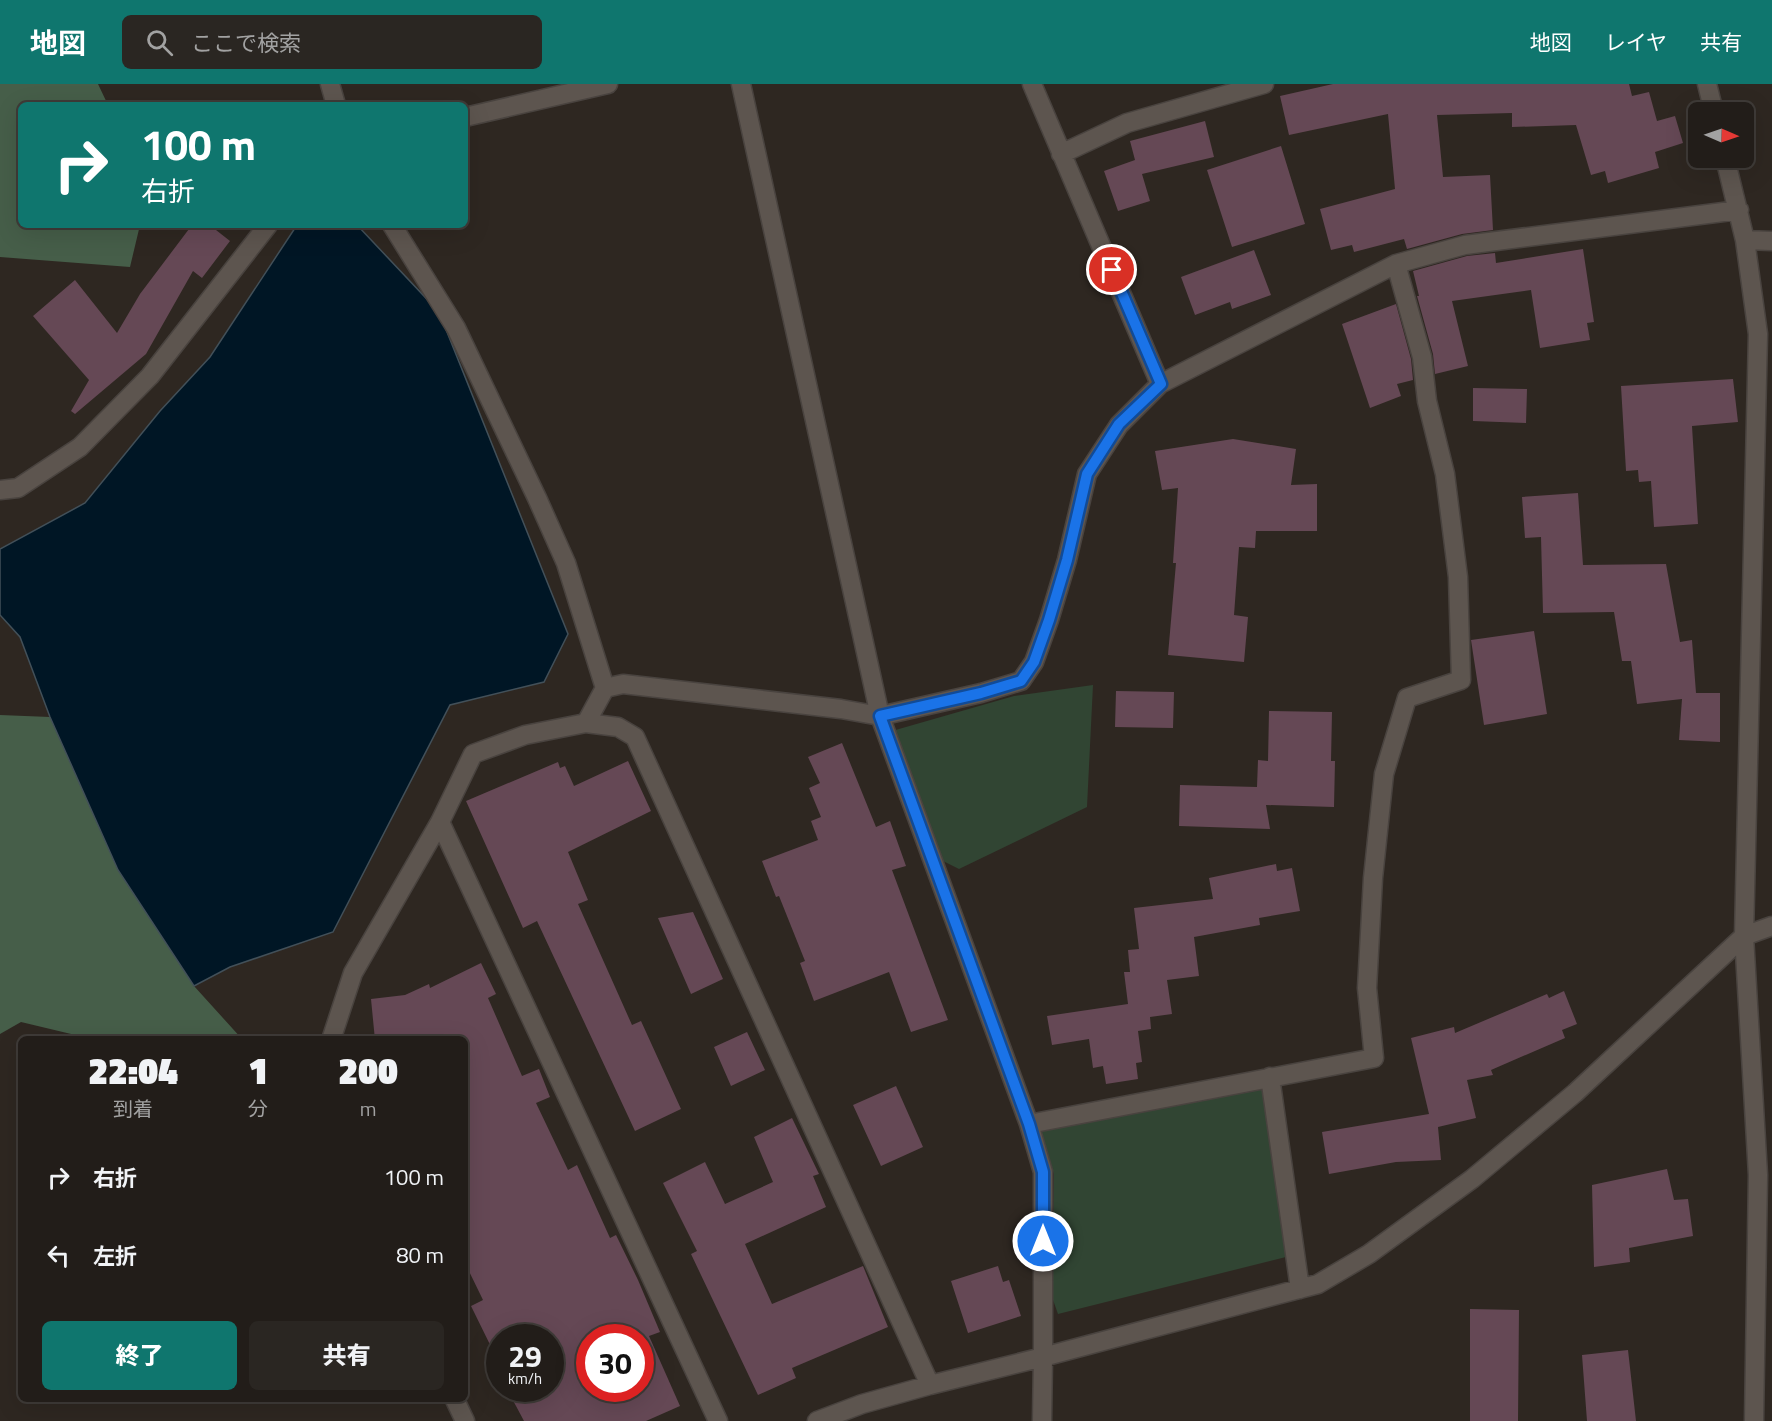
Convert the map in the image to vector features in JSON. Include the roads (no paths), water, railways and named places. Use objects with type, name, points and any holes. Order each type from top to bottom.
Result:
[{"type":"street","points":[[330,84],[335,102]]},
{"type":"street","points":[[468,116],[608,84]]},
{"type":"street","points":[[741,84],[880,716],[1029,1124],[1043,1172],[1042,1421]]},
{"type":"street","points":[[1032,84],[1161,384]]},
{"type":"street","points":[[1061,154],[1127,123],[1264,84]]},
{"type":"street","points":[[1707,84],[1712,102]]},
{"type":"street","points":[[1728,168],[1745,240],[1758,334],[1744,936],[1758,1175],[1754,1421]]},
{"type":"street","points":[[604,688],[623,684],[841,709],[880,716],[981,693],[1021,681],[1034,662],[1049,620],[1067,560],[1087,474],[1119,424],[1161,384],[1396,264],[1465,245],[1739,210]]},
{"type":"street","points":[[0,490],[18,488],[80,447],[150,376],[266,228]]},
{"type":"street","points":[[394,228],[456,328],[566,563],[604,688],[586,723]]},
{"type":"street","points":[[1745,240],[1772,241]]},
{"type":"street","points":[[1029,1124],[1374,1058],[1367,988],[1373,878],[1384,774],[1407,698],[1461,680],[1458,577],[1445,474],[1426,401],[1422,357],[1396,264]]},
{"type":"street","points":[[332,1036],[353,973],[441,822],[473,754],[525,735],[586,723],[618,727],[635,737],[930,1385]]},
{"type":"street","points":[[441,822],[718,1421]]},
{"type":"street","points":[[817,1421],[862,1404],[930,1385],[1318,1284],[1370,1254],[1472,1179],[1575,1093],[1744,936],[1772,927]]},
{"type":"street","points":[[1270,1077],[1300,1289]]},
{"type":"street","points":[[456,1402],[465,1421]]},
{"type":"water","points":[[295,228],[360,228],[439,312],[568,634],[544,682],[450,705],[333,932],[230,967],[194,986],[118,870],[50,717],[20,637],[0,615],[0,549],[85,503],[160,411],[210,357]]}]
